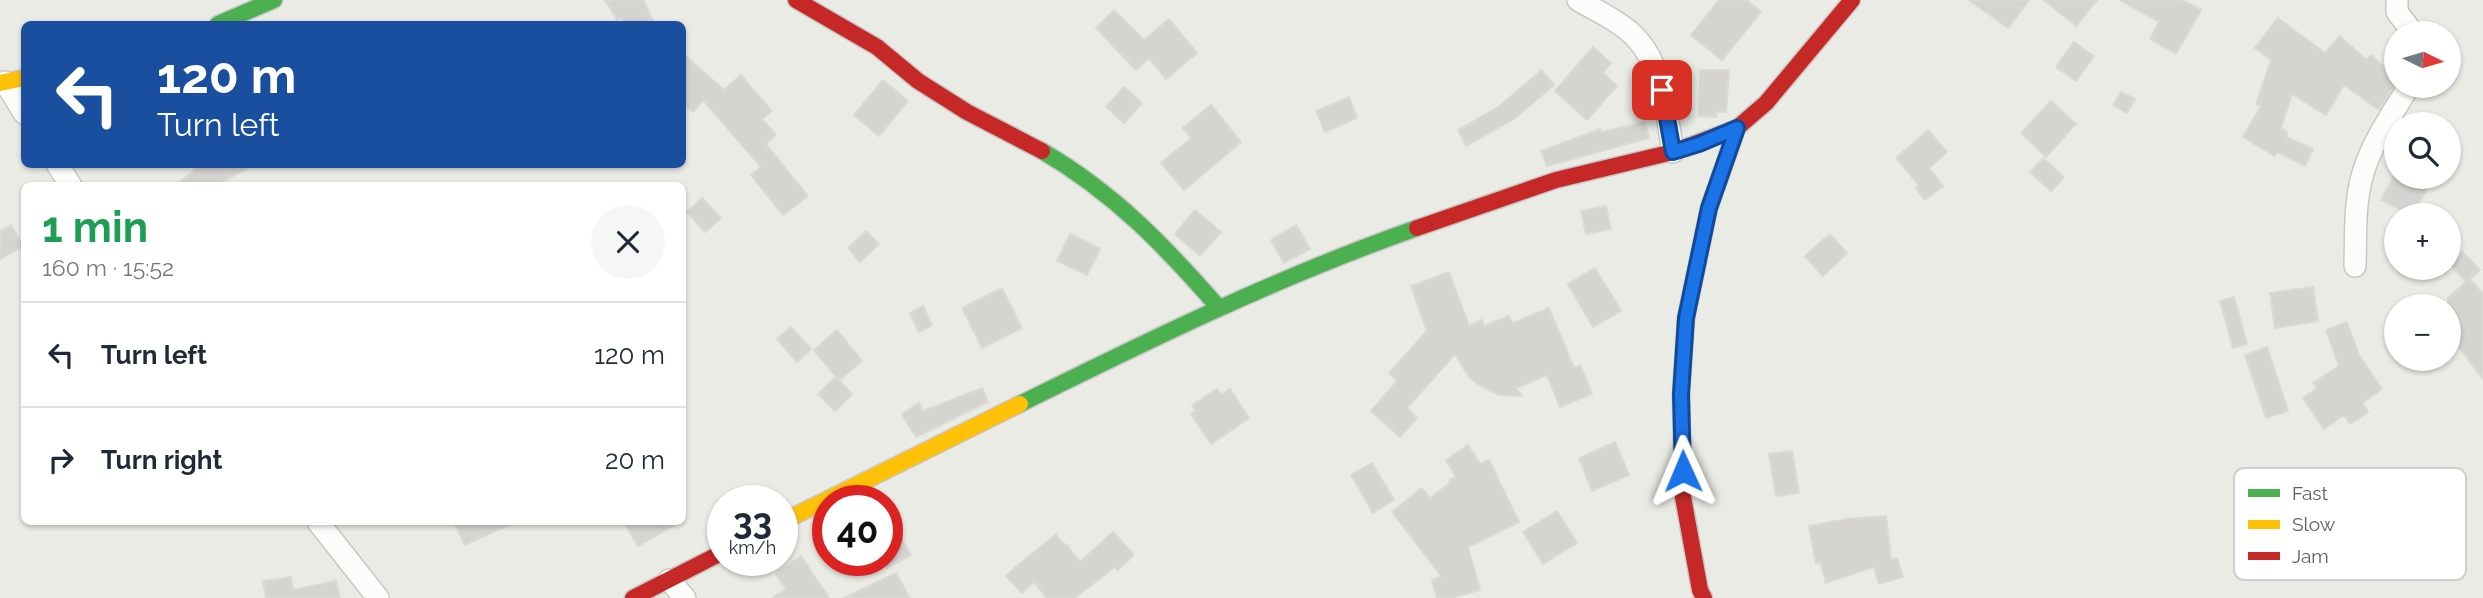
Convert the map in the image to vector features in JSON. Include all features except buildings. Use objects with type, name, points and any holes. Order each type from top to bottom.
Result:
[{"type":"street","points":[[225,21],[274,0]]},
{"type":"street","points":[[796,0],[877,47],[918,81],[967,112],[1044,152],[1099,187],[1173,255],[1219,308]]},
{"type":"street","points":[[1578,0],[1636,37],[1653,61],[1662,90],[1673,152]]},
{"type":"street","points":[[798,514],[1079,374],[1219,308],[1374,243],[1543,185],[1673,152],[1737,128],[1766,103],[1852,0]]},
{"type":"street","points":[[2398,0],[2398,12],[2404,21]]},
{"type":"street","points":[[10,81],[21,106]]},
{"type":"street","points":[[2355,266],[2357,204],[2363,172],[2371,152],[2402,98]]},
{"type":"street","points":[[1696,595],[1683,497],[1681,394],[1686,318],[1709,208],[1737,128]]},
{"type":"street","points":[[320,525],[378,598]]},
{"type":"street","points":[[634,598],[707,560]]},
{"type":"street","points":[[668,580],[685,598]]},
{"type":"traffic: fast","points":[[225,21],[274,0]]},
{"type":"traffic: fast","points":[[1042,151],[1115,202],[1179,263],[1219,308]]},
{"type":"traffic: fast","points":[[1020,404],[1265,288],[1417,228]]},
{"type":"traffic: slow","points":[[0,83],[21,79]]},
{"type":"traffic: slow","points":[[798,514],[1020,404]]},
{"type":"traffic: jam","points":[[796,0],[877,47],[918,81],[967,112],[1042,151]]},
{"type":"traffic: jam","points":[[1417,228],[1556,180],[1673,152],[1737,128],[1766,103],[1852,0]]},
{"type":"traffic: jam","points":[[1704,598],[1700,590],[1683,497],[1681,394],[1686,318],[1709,208],[1737,128]]},
{"type":"traffic: jam","points":[[633,598],[707,560]]},
{"type":"route","points":[[1662,90],[1673,152],[1737,128],[1709,208],[1686,318],[1681,394],[1683,471]]}]
